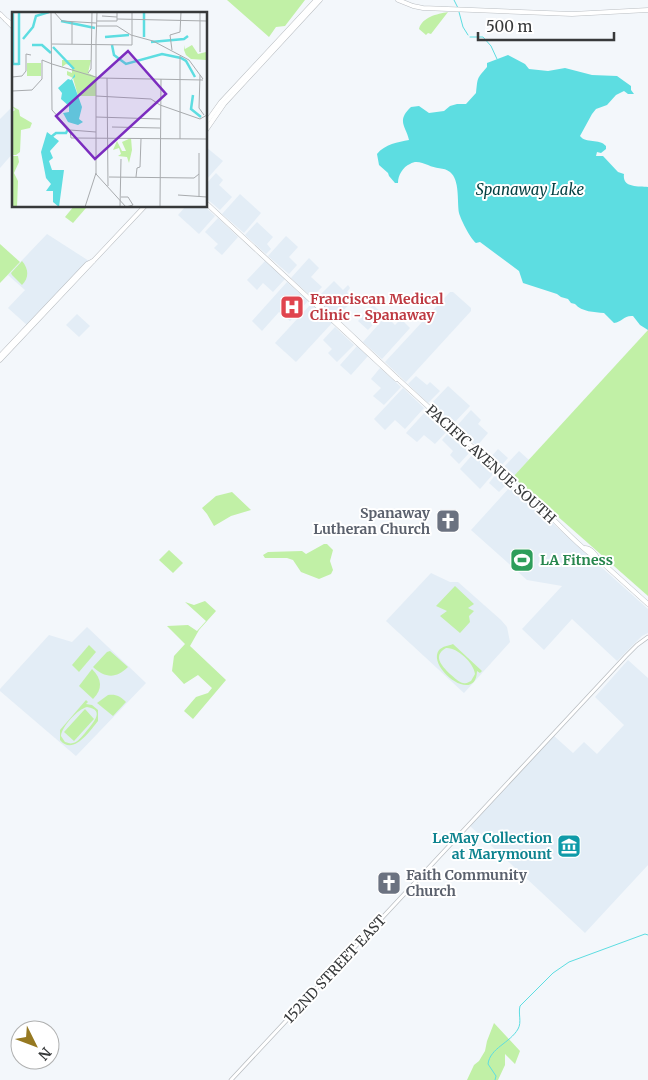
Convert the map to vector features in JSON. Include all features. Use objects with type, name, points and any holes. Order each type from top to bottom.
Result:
[{"type":"main road","points":[[208,119],[221,102],[316,0]]},
{"type":"main road","points":[[208,127],[224,104],[322,0]]},
{"type":"main road","points":[[398,0],[423,8],[527,13],[572,14],[648,10]]},
{"type":"main road","points":[[0,14],[12,25]]},
{"type":"main road","name":"PACIFIC AVENUE SOUTH","points":[[208,205],[315,301],[498,471],[585,548],[588,548],[648,603]]},
{"type":"main road","points":[[0,360],[143,208]]},
{"type":"main road","points":[[0,356],[87,264],[93,261]]},
{"type":"main road","points":[[46,312],[59,294]]},
{"type":"main road","points":[[18,341],[28,327]]},
{"type":"main road","name":"152ND STREET EAST","points":[[231,1080],[620,662],[648,637]]},
{"type":"shaded area","points":[[12,107],[12,154],[0,168],[0,119]]},
{"type":"shaded area","points":[[208,149],[223,161],[208,178]]},
{"type":"shaded area","points":[[216,173],[223,180],[219,185],[232,197],[220,210],[208,200],[208,182]]},
{"type":"shaded area","points":[[240,194],[261,213],[244,233],[222,214]]},
{"type":"shaded area","points":[[184,208],[206,208],[215,216],[199,234],[178,215]]},
{"type":"shaded area","points":[[218,218],[238,237],[222,255],[214,248],[218,244],[205,232]]},
{"type":"shaded area","points":[[257,222],[273,237],[267,244],[271,249],[266,254],[245,235]]},
{"type":"shaded area","points":[[47,234],[89,261],[27,325],[8,308],[25,290],[8,275]]},
{"type":"shaded area","points":[[286,236],[298,247],[289,257],[297,265],[289,274],[268,256]]},
{"type":"shaded area","points":[[309,258],[319,268],[311,277],[322,287],[312,297],[291,278]]},
{"type":"shaded area","points":[[265,261],[285,279],[273,292],[263,283],[257,290],[247,280]]},
{"type":"shaded area","points":[[334,281],[343,290],[348,285],[350,288],[347,292],[354,299],[336,318],[316,299]]},
{"type":"shaded area","points":[[287,282],[308,301],[290,321],[279,312],[262,331],[252,321]]},
{"type":"shaded area","points":[[450,292],[453,292],[471,308],[471,311],[406,382],[385,362]]},
{"type":"shaded area","points":[[311,304],[332,323],[296,362],[275,343]]},
{"type":"shaded area","points":[[373,305],[383,314],[368,330],[358,321]]},
{"type":"shaded area","points":[[77,314],[90,326],[79,337],[66,325]]},
{"type":"shaded area","points":[[386,316],[395,325],[401,319],[410,328],[382,359],[363,342]]},
{"type":"shaded area","points":[[335,327],[354,345],[337,362],[328,353],[332,349],[323,340]]},
{"type":"shaded area","points":[[357,346],[368,356],[351,375],[340,365]]},
{"type":"shaded area","points":[[380,368],[401,387],[384,405],[373,396],[381,388],[371,379]]},
{"type":"shaded area","points":[[416,376],[427,385],[430,382],[440,391],[428,403],[408,384]]},
{"type":"shaded area","points":[[448,386],[470,406],[453,424],[431,404]]},
{"type":"shaded area","points":[[403,388],[424,408],[405,429],[395,420],[385,430],[374,419]]},
{"type":"shaded area","points":[[427,410],[449,429],[435,444],[424,435],[417,442],[406,433]]},
{"type":"shaded area","points":[[471,410],[481,420],[478,424],[488,433],[477,446],[456,427]]},
{"type":"shaded area","points":[[449,432],[471,451],[459,464],[450,455],[453,451],[442,440]]},
{"type":"shaded area","points":[[498,449],[508,458],[500,467],[490,458]]},
{"type":"shaded area","points":[[519,451],[529,460],[512,478],[502,469]]},
{"type":"shaded area","points":[[473,454],[494,473],[480,489],[460,469]]},
{"type":"shaded area","points":[[496,474],[507,484],[499,492],[489,483]]},
{"type":"shaded area","points":[[511,486],[648,609],[648,633],[642,636],[617,661],[572,619],[544,650],[522,629],[562,586],[527,580],[471,530]]},
{"type":"shaded area","points":[[431,573],[450,582],[458,582],[507,627],[510,642],[464,693],[386,621]]},
{"type":"shaded area","points":[[87,627],[146,683],[76,756],[0,691],[0,689],[49,635],[72,642]]},
{"type":"shaded area","name":"LeMay Collection at Marymount","points":[[628,660],[648,678],[648,865],[585,933],[469,825],[553,735],[573,753],[584,742],[597,754],[624,725],[595,697]]},
{"type":"green space","points":[[227,0],[305,0],[285,26],[276,27],[269,37]]},
{"type":"green space","points":[[448,12],[431,34],[428,33],[426,35],[419,29],[427,19]]},
{"type":"green space","points":[[72,208],[86,208],[73,223],[65,217]]},
{"type":"green space","points":[[0,244],[20,262],[0,283]]},
{"type":"green space","points":[[22,261],[27,273],[22,285],[11,273]]},
{"type":"green space","points":[[648,330],[648,596],[513,477]]},
{"type":"green space","points":[[232,492],[251,510],[231,516],[214,526],[202,508],[216,496]]},
{"type":"green space","points":[[327,544],[333,550],[330,561],[333,570],[331,574],[319,579],[301,572],[293,560],[287,558],[265,558],[263,555],[268,552],[302,551],[306,554]]},
{"type":"green space","points":[[169,550],[183,563],[173,573],[159,560]]},
{"type":"green space","points":[[455,586],[474,604],[468,608],[474,611],[469,616],[470,622],[460,633],[440,616],[447,611],[436,606]]},
{"type":"green space","points":[[205,601],[216,611],[199,630],[190,646],[226,680],[193,719],[184,711],[196,697],[208,693],[212,688],[198,675],[184,684],[172,671],[174,656],[185,644],[167,626],[188,625],[197,631],[206,621],[185,602],[194,605]]},
{"type":"green space","points":[[453,644],[482,671],[480,673],[477,671],[475,681],[469,685],[461,684],[453,680],[439,665],[437,657],[439,650]],"holes":[[[450,648],[460,653],[472,665],[475,674],[471,681],[466,683],[459,682],[440,661],[439,658],[442,651]]]},
{"type":"green space","points":[[89,645],[96,652],[79,672],[72,665]]},
{"type":"green space","points":[[110,651],[128,667],[119,674],[110,676],[97,671],[93,667]]},
{"type":"green space","points":[[92,669],[98,676],[100,684],[100,688],[93,699],[79,686]]},
{"type":"green space","points":[[108,695],[118,696],[126,702],[113,716],[97,703]]},
{"type":"green space","points":[[86,700],[88,702],[86,704],[92,705],[98,710],[98,721],[86,736],[76,744],[65,744],[60,740],[60,730]],"holes":[[[83,708],[96,711],[96,718],[85,733],[75,742],[65,742],[61,736],[62,732],[71,719]]]},
{"type":"green space","points":[[85,709],[94,719],[74,741],[64,732]]},
{"type":"green space","points":[[494,1023],[520,1051],[515,1064],[505,1054],[505,1065],[498,1080],[467,1080],[474,1065],[485,1051]]},
{"type":"water","name":"Spanaway Lake","points":[[508,55],[525,64],[529,69],[548,71],[565,68],[592,75],[617,76],[631,86],[634,94],[628,94],[624,91],[616,95],[607,105],[596,109],[580,136],[586,140],[600,142],[606,146],[606,149],[601,153],[597,152],[596,156],[603,156],[618,172],[624,174],[624,179],[628,184],[648,187],[648,330],[640,325],[633,316],[614,323],[604,313],[585,310],[557,294],[523,283],[519,271],[480,242],[476,243],[471,237],[459,213],[458,191],[455,180],[448,170],[414,162],[403,169],[398,183],[395,183],[379,165],[377,154],[380,151],[392,144],[409,140],[403,120],[406,112],[411,107],[419,106],[429,113],[444,111],[450,106],[457,104],[466,104],[476,93],[478,79],[487,67],[487,63]]},
{"type":"waterway","points":[[454,0],[458,8]]},
{"type":"waterway","points":[[459,12],[463,27],[468,35]]},
{"type":"waterway","points":[[470,37],[483,37],[491,46],[497,59]]},
{"type":"waterway","points":[[495,1080],[496,1076],[488,1064],[492,1054],[518,1029],[520,1024],[520,1006],[553,973],[569,962],[645,934],[648,935]]},
{"type":"place","name":"Franciscan Medical Clinic - Spanaway","points":[[292,307]]},
{"type":"place","name":"Spanaway Lutheran Church","points":[[448,521]]},
{"type":"place","name":"LA Fitness","points":[[522,560]]},
{"type":"place","name":"LeMay Collection at Marymount","points":[[569,846]]},
{"type":"place","name":"Faith Community Church","points":[[389,883]]}]
